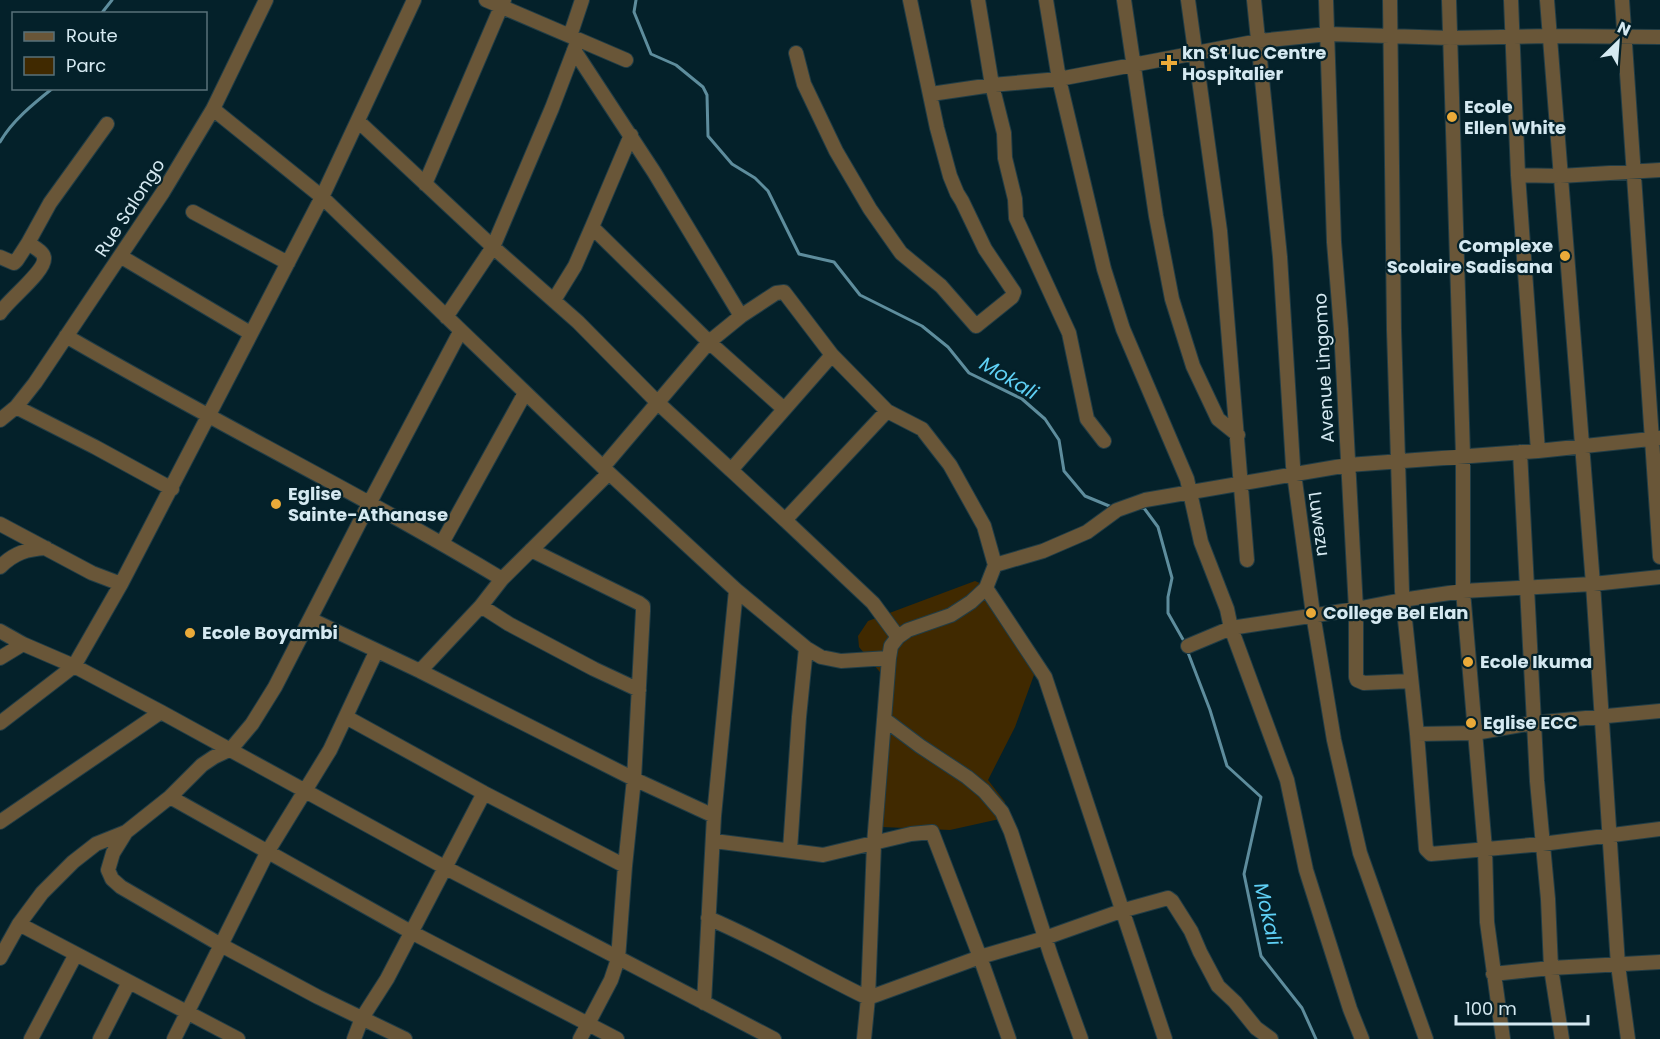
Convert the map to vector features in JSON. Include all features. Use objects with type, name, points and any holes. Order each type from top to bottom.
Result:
[{"type":"street","name":"Rue Salongo","points":[[0,420],[16,407],[51,360],[163,192],[213,109],[266,0]]},
{"type":"street","points":[[0,723],[74,666],[121,584],[322,197],[414,0]]},
{"type":"street","points":[[486,0],[502,3],[574,42],[626,60]]},
{"type":"street","points":[[446,317],[493,247],[552,108],[574,42],[582,0]]},
{"type":"street","points":[[796,53],[804,84],[836,151],[870,209],[901,254],[941,286],[976,326],[1012,297],[1014,292],[985,249],[957,193],[937,128],[910,0]]},
{"type":"street","points":[[978,0],[992,85],[1004,133],[1005,161],[1015,199],[1016,218],[1069,333],[1087,419],[1104,441]]},
{"type":"street","points":[[1046,0],[1059,79],[1104,269],[1123,329],[1187,479],[1201,542],[1287,780],[1306,870],[1350,1009],[1362,1039]]},
{"type":"street","points":[[1124,0],[1156,216],[1172,299],[1193,366],[1218,420],[1238,435]]},
{"type":"street","points":[[1188,0],[1220,231],[1247,560]]},
{"type":"street","name":"Luwezu","points":[[1254,0],[1280,257],[1294,474],[1313,614],[1334,740],[1360,853],[1426,1039]]},
{"type":"street","name":"Avenue Lingomo","points":[[1326,0],[1334,242],[1341,329],[1358,680],[1364,683],[1411,681]]},
{"type":"street","points":[[1390,0],[1394,330],[1402,600],[1417,734],[1426,849],[1431,854],[1542,844],[1660,829]]},
{"type":"street","points":[[1449,0],[1463,455],[1463,591],[1485,849],[1488,922],[1503,1039]]},
{"type":"street","points":[[1511,0],[1518,175],[1538,451]]},
{"type":"street","points":[[1547,0],[1593,584],[1618,965],[1628,1039]]},
{"type":"street","points":[[1622,0],[1656,439],[1660,557]]},
{"type":"street","points":[[425,184],[502,3]]},
{"type":"street","points":[[931,94],[992,85],[1059,79],[1259,40],[1328,34],[1450,38],[1660,37]]},
{"type":"street","points":[[574,42],[741,316]]},
{"type":"street","points":[[213,109],[322,197],[606,470],[736,590],[806,648],[821,657],[841,661],[889,658]]},
{"type":"street","points":[[358,120],[493,247],[554,300],[658,403],[873,603],[897,637]]},
{"type":"street","points":[[0,257],[14,263],[18,260],[56,194],[107,124]]},
{"type":"street","points":[[554,300],[575,266],[631,135]]},
{"type":"street","points":[[1518,175],[1560,176],[1660,170]]},
{"type":"street","points":[[193,212],[288,263]]},
{"type":"street","points":[[592,227],[709,342],[783,409]]},
{"type":"street","points":[[0,313],[4,306],[32,280],[45,261],[41,252],[28,243]]},
{"type":"street","points":[[120,256],[250,333]]},
{"type":"street","points":[[420,671],[481,606],[502,579],[606,470],[709,342],[741,316],[776,293],[784,292],[832,355],[887,411],[922,429],[950,465],[984,526],[995,565],[986,588],[971,602],[951,615],[908,630],[897,637],[891,646],[874,844],[868,998],[864,1039]]},
{"type":"street","points":[[0,958],[19,924],[42,893],[73,862],[96,844],[126,832],[170,797],[202,765],[231,749],[252,724],[275,687],[460,332]]},
{"type":"street","points":[[66,336],[209,417],[370,502],[502,579]]},
{"type":"street","points":[[732,470],[832,355]]},
{"type":"street","points":[[442,543],[525,393]]},
{"type":"street","points":[[16,407],[172,489]]},
{"type":"street","points":[[785,520],[887,411]]},
{"type":"street","points":[[995,565],[1043,551],[1082,534],[1117,510],[1144,500],[1191,491],[1348,465],[1538,451],[1656,439]]},
{"type":"street","points":[[1520,452],[1533,723],[1548,899],[1551,968],[1562,1039]]},
{"type":"street","points":[[5,527],[93,573],[121,584]]},
{"type":"street","points":[[4,562],[11,544],[5,527]]},
{"type":"street","points":[[4,562],[20,552],[46,548]]},
{"type":"street","points":[[531,550],[643,606],[634,780],[618,959],[611,980],[580,1039]]},
{"type":"street","points":[[1188,646],[1231,628],[1463,591],[1593,584],[1660,577]]},
{"type":"street","points":[[986,588],[1045,677],[1165,1039]]},
{"type":"street","points":[[704,1003],[714,816],[736,590]]},
{"type":"street","points":[[481,606],[578,660],[639,690]]},
{"type":"street","points":[[310,619],[420,671],[634,780],[714,816]]},
{"type":"street","points":[[0,631],[22,644],[74,666],[231,749],[446,868],[774,1039]]},
{"type":"street","points":[[0,658],[22,644]]},
{"type":"street","points":[[790,850],[806,648]]},
{"type":"street","points":[[174,1039],[268,851],[306,790],[346,717],[376,652]]},
{"type":"street","points":[[1417,734],[1475,733],[1533,723],[1660,711]]},
{"type":"street","points":[[0,822],[161,712]]},
{"type":"street","points":[[346,717],[484,793],[625,866]]},
{"type":"street","points":[[884,719],[967,777],[984,791],[1002,812],[1011,832],[1081,1039]]},
{"type":"street","points":[[354,1039],[362,1018],[387,979],[484,793]]},
{"type":"street","points":[[170,797],[411,932],[617,1039]]},
{"type":"street","points":[[126,832],[109,861],[108,870],[112,879],[121,887],[220,945],[405,1039]]},
{"type":"street","points":[[714,841],[823,855],[911,834],[932,832],[1009,1039]]},
{"type":"street","points":[[708,918],[759,941],[794,962],[868,998],[980,957],[1045,938],[1121,911],[1170,899],[1191,931],[1218,986],[1235,1002],[1256,1028],[1271,1039]]},
{"type":"street","points":[[19,924],[238,1039]]},
{"type":"street","points":[[32,1039],[76,954]]},
{"type":"street","points":[[1493,974],[1551,968],[1660,962]]},
{"type":"street","points":[[100,1039],[129,982]]},
{"type":"green space","points":[[975,581],[989,587],[1038,664],[1015,727],[988,780],[1005,802],[1004,818],[950,830],[882,827],[884,677],[859,647],[858,636],[868,621]]},
{"type":"waterway","points":[[103,12],[112,0]]},
{"type":"waterway","name":"Mokali","points":[[636,0],[634,12],[651,54],[676,65],[703,87],[707,95],[708,136],[732,164],[755,178],[768,191],[799,254],[834,262],[860,295],[922,326],[948,347],[969,373],[1022,399],[1045,419],[1059,440],[1064,471],[1085,496],[1114,508]]},
{"type":"waterway","points":[[0,142],[17,120],[51,90]]},
{"type":"waterway","name":"Mokali","points":[[1138,508],[1144,508],[1158,527],[1172,578],[1168,597],[1168,613],[1185,643]]},
{"type":"waterway","name":"Mokali","points":[[1187,650],[1210,710],[1227,766],[1261,797],[1244,874],[1261,956],[1302,1008],[1316,1039]]},
{"type":"place","name":"kn St luc Centre Hospitalier","points":[[1169,63]]},
{"type":"place","name":"Ecole Ellen White","points":[[1452,117]]},
{"type":"place","name":"Complexe Scolaire Sadisana","points":[[1565,256]]},
{"type":"place","name":"Eglise Sainte-Athanase","points":[[276,504]]},
{"type":"place","name":"College Bel Elan","points":[[1311,613]]},
{"type":"place","name":"Ecole Boyambi","points":[[190,633]]},
{"type":"place","name":"Ecole Ikuma","points":[[1468,662]]},
{"type":"place","name":"Eglise ECC","points":[[1471,723]]}]
